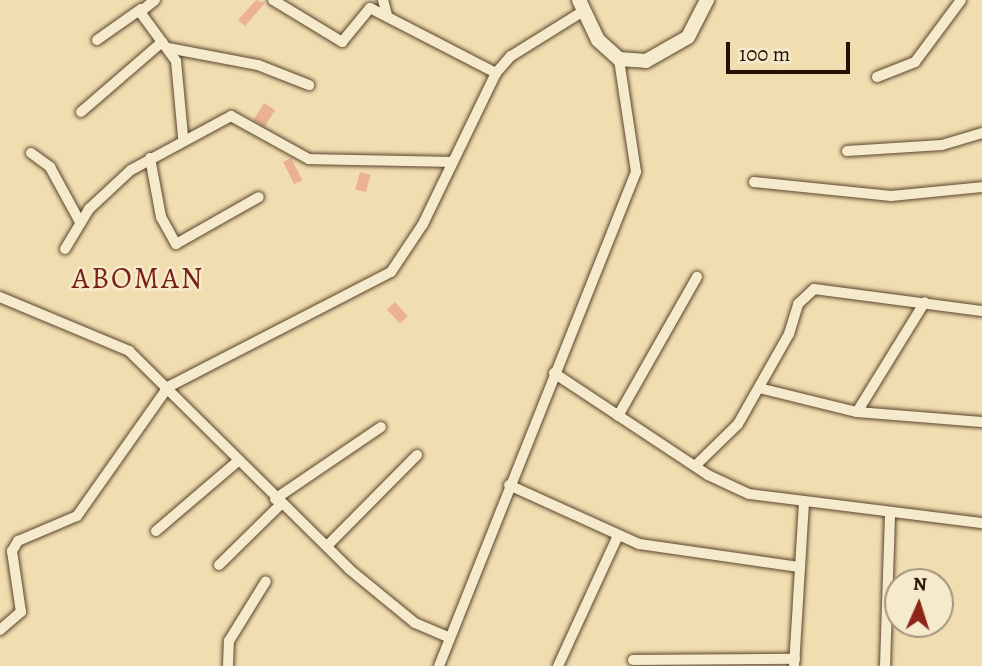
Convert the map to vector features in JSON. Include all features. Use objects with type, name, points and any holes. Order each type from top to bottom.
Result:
[{"type":"street","points":[[97,40],[155,0]]},
{"type":"street","points":[[273,0],[342,42],[366,7],[387,15],[496,73]]},
{"type":"street","points":[[383,0],[387,15]]},
{"type":"street","points":[[619,59],[646,61],[671,51],[688,37],[707,0]]},
{"type":"street","points":[[877,77],[915,62],[961,0]]},
{"type":"street","points":[[0,630],[21,612],[15,545],[77,516],[168,387],[391,272],[423,224],[450,162],[496,73],[511,56],[581,6],[619,59],[636,172],[439,666]]},
{"type":"street","points":[[141,9],[176,61],[183,136]]},
{"type":"street","points":[[165,45],[258,65],[309,85]]},
{"type":"street","points":[[81,112],[165,45]]},
{"type":"street","points":[[65,249],[80,222],[150,158],[183,136],[232,116],[309,159],[450,162]]},
{"type":"street","points":[[847,152],[942,145],[982,133]]},
{"type":"street","points":[[31,153],[50,167],[80,222]]},
{"type":"street","points":[[150,158],[161,217],[176,244],[259,197]]},
{"type":"street","points":[[754,182],[891,197],[982,187]]},
{"type":"street","points":[[618,416],[697,277]]},
{"type":"street","points":[[695,466],[724,442],[759,388],[798,304],[814,289],[982,311]]},
{"type":"street","points":[[0,297],[115,342],[168,387],[278,501],[381,598],[450,638]]},
{"type":"street","points":[[857,412],[925,302]]},
{"type":"street","points":[[554,373],[695,466],[749,494],[890,515],[982,523]]},
{"type":"street","points":[[759,388],[857,412],[982,422]]},
{"type":"street","points":[[219,565],[278,501],[380,427]]},
{"type":"street","points":[[327,546],[417,456]]},
{"type":"street","points":[[156,531],[239,461]]},
{"type":"street","points":[[509,485],[617,538],[799,567]]},
{"type":"street","points":[[633,660],[794,662],[804,503]]},
{"type":"street","points":[[885,666],[890,515]]},
{"type":"street","points":[[558,666],[617,538]]},
{"type":"street","points":[[228,666],[229,641],[266,581]]},
{"type":"building","points":[[256,0],[265,3],[245,26],[238,20]]},
{"type":"building","points":[[264,103],[275,110],[264,127],[253,120]]},
{"type":"building","points":[[291,158],[302,180],[294,184],[283,162]]},
{"type":"building","points":[[360,172],[371,175],[366,192],[355,189]]},
{"type":"building","points":[[395,302],[408,316],[400,323],[387,310]]},
{"type":"district","name":"ABOMAN","points":[[138,278]]}]
